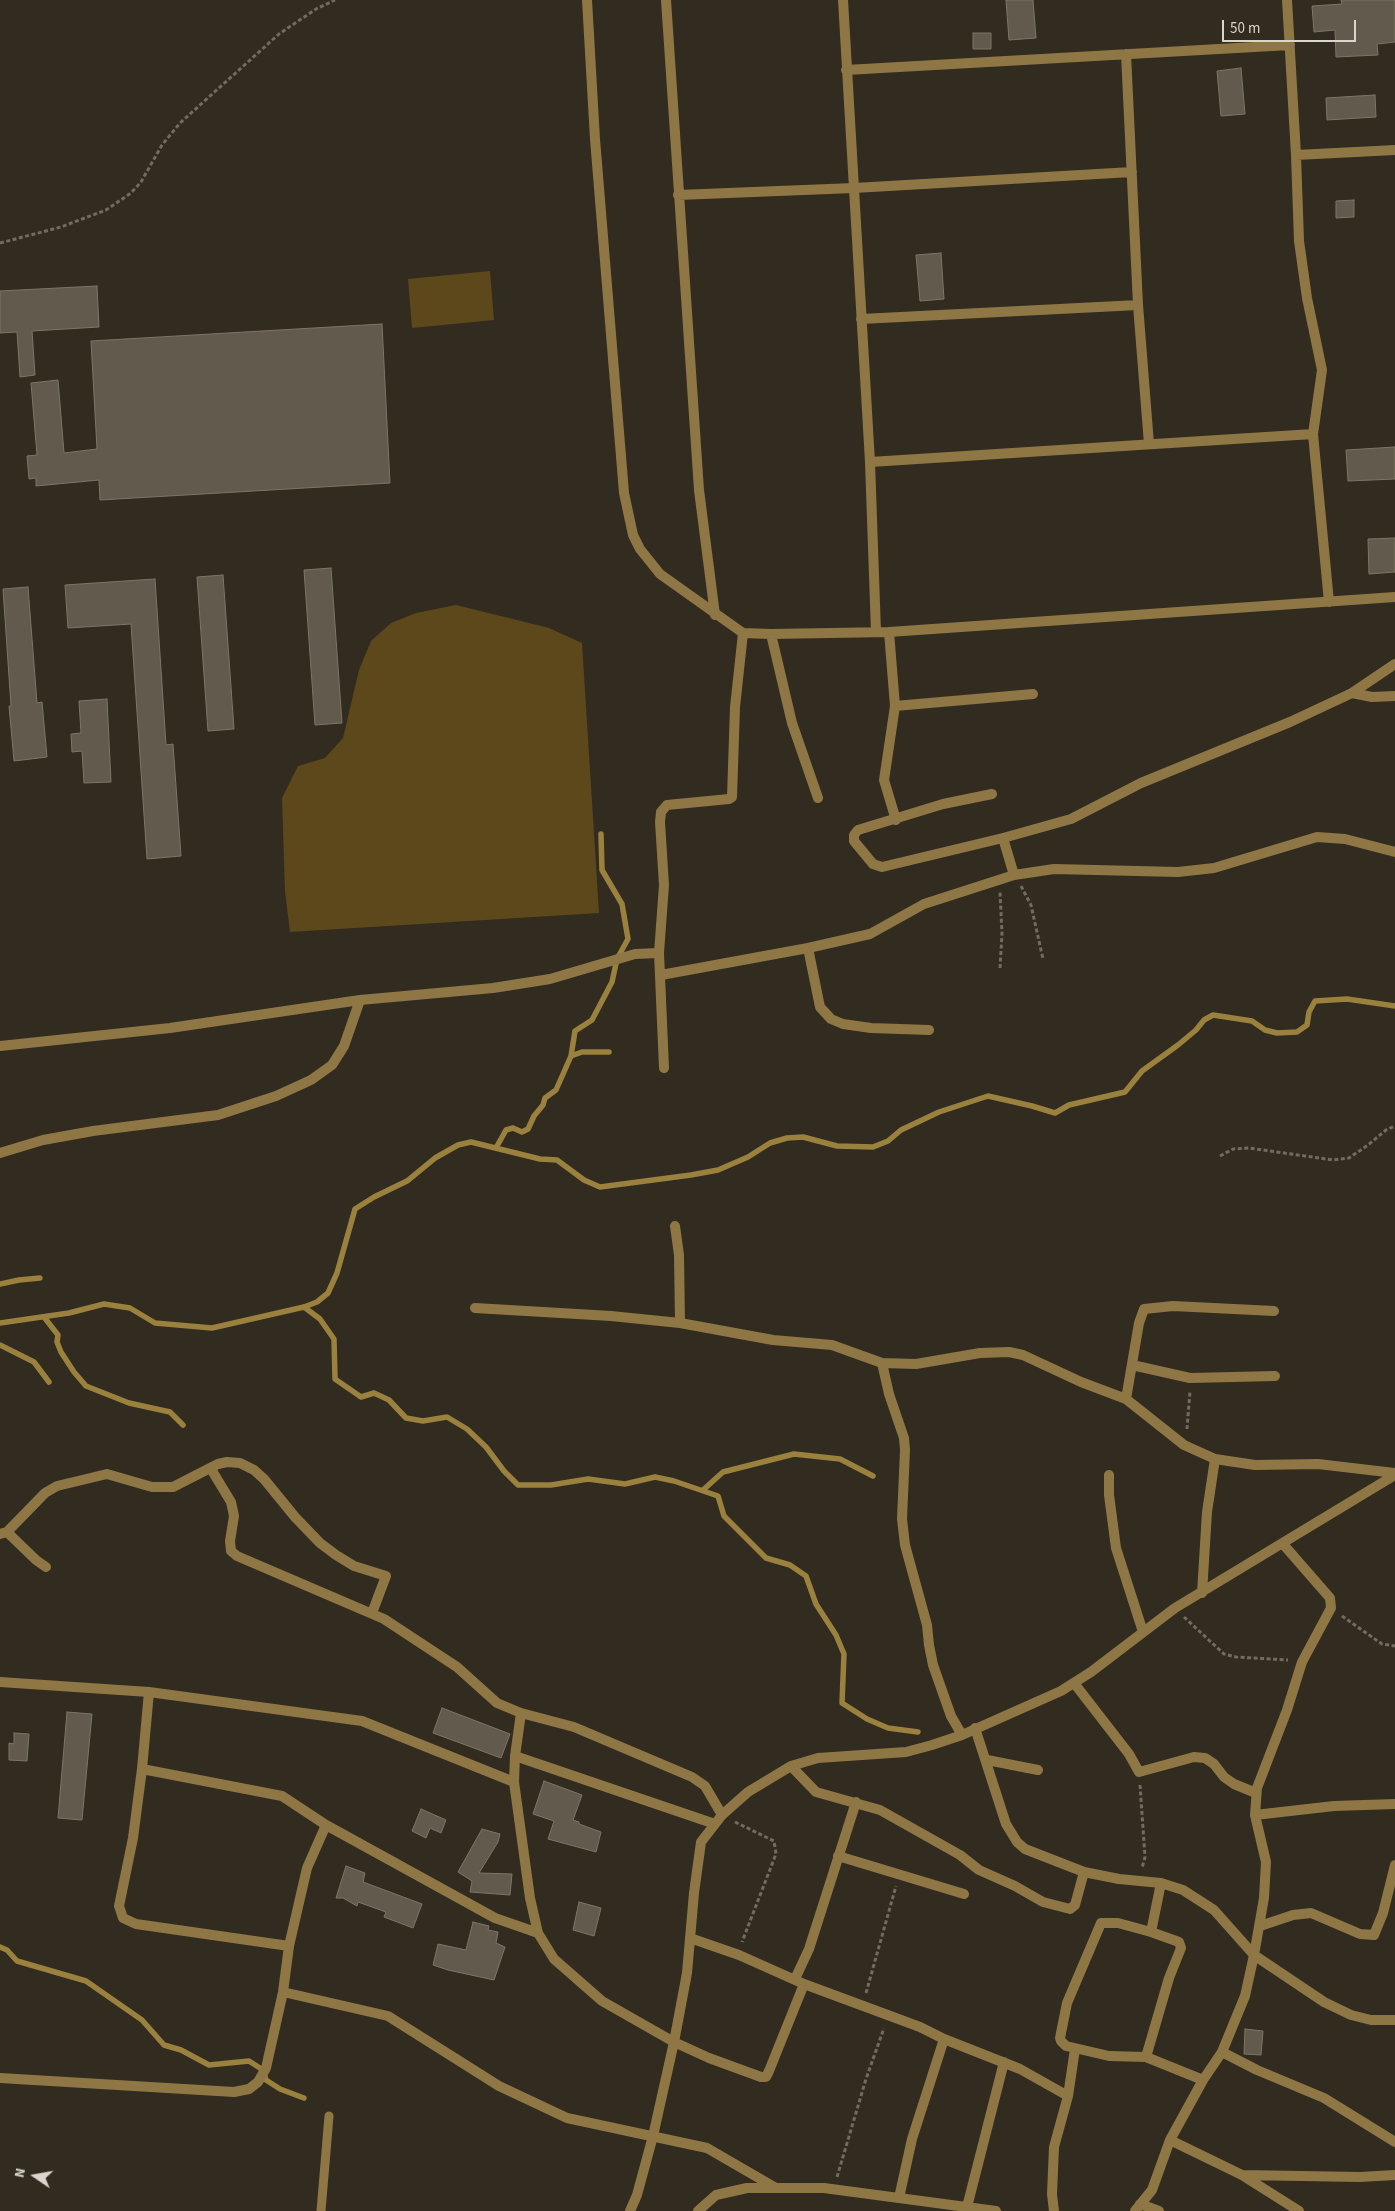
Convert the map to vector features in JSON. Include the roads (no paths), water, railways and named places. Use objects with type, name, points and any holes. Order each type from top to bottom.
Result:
[{"type":"street","points":[[587,0],[595,139],[623,483],[633,535],[640,549],[660,574],[743,633],[771,634],[888,632],[1395,597]]},
{"type":"street","points":[[666,0],[699,490],[716,615]]},
{"type":"street","points":[[843,0],[870,462],[876,632]]},
{"type":"street","points":[[1287,0],[1299,241],[1307,298],[1322,370],[1313,434],[1329,602]]},
{"type":"street","points":[[846,70],[1290,45]]},
{"type":"street","points":[[1126,54],[1138,305],[1149,444]]},
{"type":"street","points":[[1296,155],[1395,150]]},
{"type":"street","points":[[678,194],[854,188],[1132,172]]},
{"type":"street","points":[[861,319],[1138,305]]},
{"type":"street","points":[[870,462],[1313,434]]},
{"type":"street","points":[[888,632],[894,706],[884,780],[896,820]]},
{"type":"street","points":[[664,1068],[659,952],[664,885],[661,812],[666,805],[729,799],[732,797],[736,698],[743,633]]},
{"type":"street","points":[[771,634],[792,723],[818,798]]},
{"type":"street","points":[[992,794],[943,804],[896,820],[858,830],[854,835],[854,841],[877,866],[882,867],[1004,838],[1071,819],[1141,783],[1290,722],[1352,694],[1395,664]]},
{"type":"street","points":[[894,706],[1033,694]]},
{"type":"street","points":[[1352,694],[1372,697],[1395,696]]},
{"type":"street","points":[[661,975],[808,948],[870,934],[924,904],[1014,875],[1054,869],[1178,872],[1214,868],[1317,837],[1345,839],[1395,852]]},
{"type":"street","points":[[1004,838],[1014,875]]},
{"type":"street","points":[[808,948],[820,1007],[831,1019],[843,1024],[871,1028],[929,1030]]},
{"type":"street","points":[[0,1046],[170,1028],[360,1000],[512,985],[550,979],[635,954],[659,952]]},
{"type":"street","points":[[0,1153],[43,1140],[93,1130],[218,1115],[276,1096],[311,1080],[332,1065],[344,1046],[360,1000]]},
{"type":"street","points":[[675,1226],[679,1255],[680,1324]]},
{"type":"street","points":[[1126,1399],[1139,1322],[1144,1309],[1173,1306],[1274,1311]]},
{"type":"street","points":[[475,1308],[611,1316],[680,1324],[773,1340],[832,1345],[882,1363],[916,1364],[980,1353],[1009,1352],[1023,1355],[1081,1382],[1126,1399],[1184,1445],[1215,1459],[1256,1466],[1318,1464],[1395,1474]]},
{"type":"street","points":[[882,1363],[904,1444],[903,1534],[927,1625],[933,1665],[951,1716],[962,1735]]},
{"type":"street","points":[[1132,1365],[1190,1378],[1275,1376]]},
{"type":"street","points":[[1202,1593],[1204,1539],[1215,1459]]},
{"type":"street","points":[[46,1566],[4,1533],[44,1492],[57,1486],[107,1474],[152,1487],[173,1487],[218,1464],[227,1462],[240,1463],[254,1470],[320,1543],[354,1566],[385,1575],[386,1577],[372,1613]]},
{"type":"street","points":[[211,1469],[230,1502],[234,1516],[230,1542],[231,1551],[237,1556],[372,1613],[457,1667],[497,1703],[574,1727],[692,1777],[705,1786],[722,1815]]},
{"type":"street","points":[[630,2211],[637,2195],[653,2136],[674,2042],[687,1973],[701,1842],[722,1815],[748,1792],[791,1766],[818,1758],[906,1752],[962,1735],[1074,1683],[1175,1608],[1284,1544],[1395,1474]]},
{"type":"street","points":[[1110,1475],[1109,1495],[1116,1548],[1143,1632]]},
{"type":"street","points":[[1137,2207],[1152,2190],[1170,2140],[1203,2080],[1222,2052],[1245,1996],[1260,1926],[1266,1862],[1255,1815],[1256,1793],[1262,1771],[1287,1710],[1302,1662],[1331,1608],[1330,1598],[1284,1544]]},
{"type":"street","points":[[0,1682],[150,1692],[362,1721],[514,1782]]},
{"type":"street","points":[[1074,1683],[1128,1754],[1139,1772],[1194,1757],[1204,1758],[1214,1764],[1224,1777],[1234,1784],[1256,1793]]},
{"type":"street","points":[[150,1692],[133,1838],[119,1906],[123,1918],[136,1924],[289,1946]]},
{"type":"street","points":[[521,1712],[515,1756],[514,1782],[530,1898],[538,1933],[554,1959],[602,2001],[674,2042],[709,2058],[761,2077],[766,2077],[799,1982],[856,1802]]},
{"type":"street","points":[[975,1728],[987,1760],[992,1784],[1006,1824],[1017,1842],[1026,1849],[1084,1872],[1119,1879],[1161,1883],[1183,1890],[1214,1910],[1254,1955],[1324,2002],[1351,2015],[1372,2020],[1395,2020]]},
{"type":"street","points":[[515,1756],[715,1824]]},
{"type":"street","points":[[987,1760],[1038,1770]]},
{"type":"street","points":[[791,1766],[816,1792],[880,1810],[960,1855],[979,1870],[1015,1886],[1043,1902],[1064,1909],[1070,1909],[1075,1905],[1084,1872]]},
{"type":"street","points":[[142,1769],[282,1796],[326,1825],[495,1918],[538,1933]]},
{"type":"street","points":[[1255,1815],[1334,1806],[1395,1804]]},
{"type":"street","points":[[0,2078],[234,2092],[249,2089],[258,2082],[266,2068],[283,1992],[289,1946],[307,1868],[326,1825]]},
{"type":"street","points":[[838,1856],[964,1894]]},
{"type":"street","points":[[1260,1926],[1293,1915],[1312,1914],[1360,1934],[1374,1935],[1383,1913],[1395,1865]]},
{"type":"street","points":[[1152,1932],[1161,1883]]},
{"type":"street","points":[[1146,2056],[1169,1978],[1181,1948],[1179,1942],[1152,1932],[1103,1921],[1098,1926],[1066,2003],[1061,2041],[1066,2046],[1109,2056],[1146,2056],[1203,2080]]},
{"type":"street","points":[[690,1938],[739,1955],[799,1982],[1020,2068],[1068,2096]]},
{"type":"street","points":[[283,1992],[388,2016],[499,2086],[567,2118],[706,2148],[776,2188]]},
{"type":"street","points":[[899,2198],[912,2139],[944,2039]]},
{"type":"street","points":[[1054,2211],[1052,2194],[1054,2147],[1068,2096],[1075,2048]]},
{"type":"street","points":[[1222,2052],[1257,2070],[1324,2098],[1395,2142]]},
{"type":"street","points":[[967,2207],[1004,2062]]},
{"type":"street","points":[[1170,2140],[1242,2175],[1299,2211]]},
{"type":"street","points":[[1242,2175],[1360,2177],[1395,2175]]},
{"type":"street","points":[[698,2211],[716,2195],[747,2188],[776,2188],[834,2190],[996,2211]]},
{"type":"street","points":[[1137,2207],[1159,2211]]},
{"type":"lane","points":[[321,2211],[329,2116]]},
{"type":"waterway","points":[[571,1056],[575,1031],[592,1020],[612,982],[617,959],[628,939],[622,904],[602,870],[601,834]]},
{"type":"waterway","points":[[0,1323],[69,1313],[104,1304],[130,1308],[155,1323],[212,1328],[304,1307],[317,1302],[328,1293],[337,1273],[355,1209],[374,1197],[407,1181],[435,1158],[458,1145],[471,1142],[540,1159],[557,1160],[584,1180],[600,1187],[691,1175],[718,1170],[748,1157],[770,1143],[787,1138],[803,1137],[837,1146],[873,1147],[888,1141],[901,1130],[939,1112],[988,1096],[1055,1113],[1069,1105],[1125,1092],[1142,1071],[1178,1045],[1196,1030],[1204,1020],[1213,1015],[1252,1021],[1265,1030],[1277,1033],[1297,1032],[1307,1025],[1309,1012],[1315,1001],[1347,999],[1395,1006]]},
{"type":"waterway","points":[[496,1148],[506,1130],[513,1128],[522,1132],[528,1129],[534,1116],[543,1105],[545,1098],[556,1090],[571,1056],[582,1052],[609,1052]]},
{"type":"waterway","points":[[0,1284],[40,1278]]},
{"type":"waterway","points":[[304,1307],[320,1319],[334,1339],[335,1379],[361,1397],[374,1393],[389,1400],[406,1418],[423,1421],[447,1417],[467,1429],[486,1447],[504,1471],[518,1485],[551,1485],[588,1479],[625,1484],[655,1477],[674,1481],[718,1496],[724,1516],[766,1558],[790,1565],[806,1576],[816,1604],[836,1635],[844,1654],[842,1703],[867,1719],[888,1728],[918,1732]]},
{"type":"waterway","points":[[44,1317],[58,1335],[57,1342],[61,1352],[86,1386],[129,1403],[170,1412],[183,1425]]},
{"type":"waterway","points":[[0,1345],[34,1362],[49,1382]]},
{"type":"waterway","points":[[703,1490],[723,1472],[794,1454],[840,1459],[873,1476]]},
{"type":"waterway","points":[[0,1947],[7,1950],[17,1961],[86,1981],[142,2020],[164,2045],[181,2050],[209,2065],[249,2061],[263,2070],[266,2080],[280,2089],[304,2098]]}]
